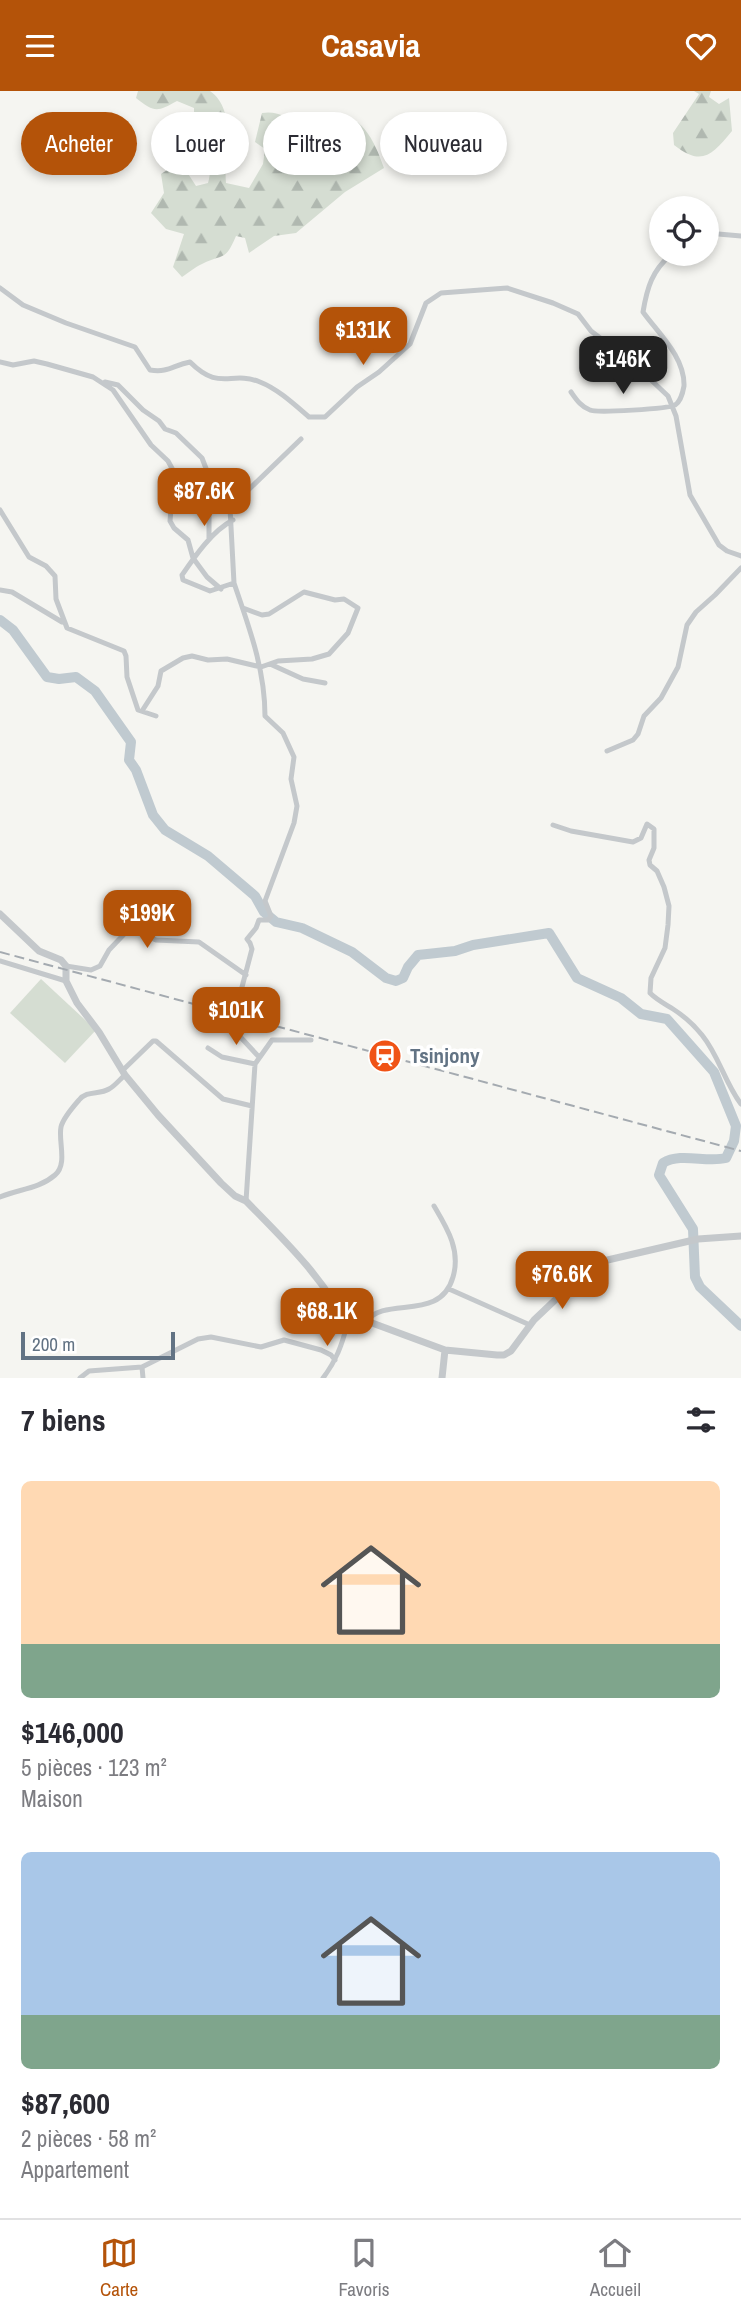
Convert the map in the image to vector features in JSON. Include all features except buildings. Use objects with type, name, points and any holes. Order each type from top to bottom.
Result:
[{"type":"street","points":[[719,234],[741,236]]},
{"type":"street","points":[[570,392],[580,404],[592,411],[648,410],[674,406],[679,402],[684,387],[682,373],[667,341],[643,312],[648,284],[659,266]]},
{"type":"street","points":[[0,288],[23,305],[135,347],[150,370],[163,372],[190,362],[201,373],[219,380],[239,378],[260,382],[309,417],[324,417],[410,344],[426,303],[441,293],[506,288],[553,303],[578,314],[591,331],[633,363],[668,395],[674,406],[690,495],[719,545],[741,556]]},
{"type":"street","points":[[0,362],[13,365],[33,361],[93,377],[113,390],[151,445],[174,472],[170,521],[187,540],[193,558],[207,577],[221,589]]},
{"type":"street","points":[[102,382],[117,385],[165,429],[176,433],[202,458],[207,471],[202,496],[210,524],[208,542]]},
{"type":"street","points":[[259,1057],[233,1030],[232,1025],[251,949],[247,939],[259,920],[270,918],[265,901],[294,823],[297,806],[291,779],[294,757],[283,733],[265,716],[261,667],[234,583],[233,520],[230,508],[232,501],[242,496],[301,439]]},
{"type":"street","points":[[0,510],[29,557],[46,566],[55,576],[56,599],[67,628],[124,651],[138,710],[156,716]]},
{"type":"street","points":[[233,520],[225,524],[193,558],[182,575],[183,580],[210,591],[234,583]]},
{"type":"street","points":[[607,751],[633,740],[638,734],[644,716],[657,704],[678,667],[683,639],[692,618],[741,568]]},
{"type":"street","points":[[0,590],[12,592],[64,623]]},
{"type":"street","points":[[142,712],[158,686],[161,671],[183,658],[219,658],[261,667],[278,661],[312,659],[329,654],[348,633],[358,608],[344,599],[335,600],[304,592],[269,614],[262,615],[243,608]]},
{"type":"street","points":[[270,664],[303,679],[325,683]]},
{"type":"street","points":[[553,825],[571,831],[633,842],[641,838],[647,824],[654,829],[649,860],[664,887],[669,906],[664,948],[651,978],[650,993],[684,1017],[704,1038],[741,1104]]},
{"type":"street","points":[[0,914],[38,951],[61,960],[66,966],[66,981],[77,1003],[124,1072],[158,1115],[220,1183],[235,1196],[246,1201],[304,1262],[336,1302],[347,1325],[342,1346],[323,1378]]},
{"type":"street","points":[[66,966],[91,970],[100,966],[109,950],[129,929],[156,940],[199,942],[246,975]]},
{"type":"street","points":[[0,961],[66,981]]},
{"type":"street","points":[[246,1201],[255,1064],[272,1039],[311,1040]]},
{"type":"street","points":[[0,1197],[16,1190],[36,1188],[60,1170],[61,1129],[64,1120],[81,1097],[108,1090],[153,1041],[223,1099],[252,1106]]},
{"type":"street","points":[[208,1048],[219,1056],[255,1064]]},
{"type":"street","points":[[366,1322],[368,1318],[384,1311],[431,1302],[442,1297],[449,1289],[457,1259],[449,1231],[434,1206]]},
{"type":"street","points":[[347,1325],[366,1322],[445,1350],[504,1355],[511,1352],[549,1304],[592,1266],[698,1239],[741,1236]]},
{"type":"street","points":[[449,1289],[530,1325]]},
{"type":"street","points":[[80,1378],[89,1371],[142,1367],[198,1339],[211,1337],[261,1347],[284,1340],[321,1350],[335,1360]]},
{"type":"street","points":[[442,1378],[445,1350]]},
{"type":"street","points":[[142,1367],[143,1378]]},
{"type":"green space","points":[[138,91],[210,91],[219,100],[224,112],[194,112],[194,108],[177,101],[156,109],[136,98]]},
{"type":"green space","points":[[694,91],[711,91],[709,97],[719,104],[729,98],[732,131],[712,152],[699,157],[674,145],[673,133],[699,94]]},
{"type":"green space","points":[[263,113],[263,148],[255,142]]},
{"type":"green space","points":[[366,132],[380,158],[380,170],[345,192],[296,233],[274,236],[249,253],[245,238],[236,236],[223,256],[199,265],[182,277],[173,267],[184,234],[166,229],[151,213],[164,193],[161,175],[189,175],[196,186],[208,183],[209,175],[226,175],[226,183],[249,188],[263,164],[263,175],[366,175]]},
{"type":"green space","points":[[41,979],[96,1030],[65,1063],[10,1013]]},
{"type":"waterway","points":[[0,620],[13,630],[47,677],[76,677],[95,691],[131,742],[129,760],[136,770],[153,815],[165,830],[208,856],[255,896],[264,912],[276,922],[302,928],[352,952],[386,978],[396,981],[403,978],[418,955],[455,951],[473,945],[549,933],[577,978],[621,998],[641,1014],[667,1019],[714,1072],[736,1126],[734,1141],[726,1158],[670,1160],[663,1163],[659,1175],[693,1229],[695,1277],[700,1287],[741,1326]]},
{"type":"railway","points":[[0,952],[741,1151]]},
{"type":"place","name":"Tsinjony","points":[[385,1056]]}]
